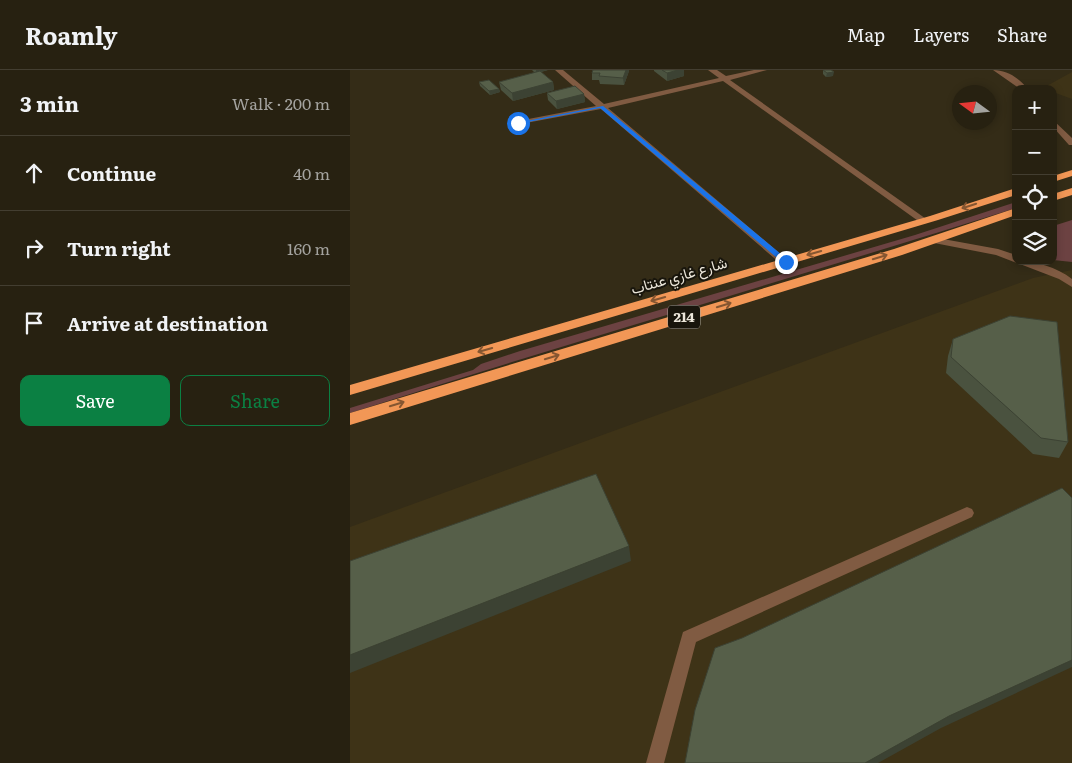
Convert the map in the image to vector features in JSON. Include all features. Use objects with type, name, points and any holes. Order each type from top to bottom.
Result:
[{"type":"highway","points":[[1057,178],[1072,173]]},
{"type":"highway","points":[[1057,197],[1072,191]]},
{"type":"highway","name":"شارع غازي عنتاب","points":[[350,390],[924,221],[1012,192]]},
{"type":"highway","name":"214","points":[[350,418],[932,240],[1012,212]]},
{"type":"street","points":[[559,70],[786,262]]},
{"type":"street","points":[[712,70],[924,221]]},
{"type":"street","points":[[518,123],[601,107],[763,70]]},
{"type":"street","points":[[997,70],[1021,85]]},
{"type":"street","points":[[1057,126],[1072,143]]},
{"type":"street","points":[[932,240],[998,252],[1012,257]]},
{"type":"street","points":[[1034,265],[1068,276],[1072,284]]},
{"type":"street","points":[[655,763],[689,637],[968,513]]},
{"type":"shaded area","points":[[1072,72],[1072,99],[1057,93],[1057,85],[1048,85]]},
{"type":"shaded area","points":[[1012,203],[1012,209],[350,413],[350,408],[473,370],[481,364],[520,351],[915,235]]},
{"type":"shaded area","points":[[1072,220],[1072,262],[1057,260],[1057,225]]},
{"type":"shaded area","points":[[1072,270],[1072,763],[350,763],[350,527],[1033,278]]},
{"type":"building","points":[[593,70],[626,70],[623,78],[599,76],[600,73],[592,73]]},
{"type":"building","points":[[662,70],[678,70],[667,73]]},
{"type":"building","points":[[823,70],[831,70],[834,72],[827,73]]},
{"type":"building","points":[[540,71],[553,82],[512,93],[499,82]]},
{"type":"building","points":[[489,80],[499,89],[489,91],[479,82]]},
{"type":"building","points":[[575,86],[584,94],[556,101],[547,93]]},
{"type":"building","points":[[1010,316],[1057,322],[1068,442],[1041,438],[951,357],[953,339]]},
{"type":"building","points":[[596,474],[629,546],[350,655],[350,561]]},
{"type":"building","points":[[1062,488],[1072,498],[1072,660],[949,716],[865,763],[685,763],[695,710],[715,648],[742,638]]},
{"type":"route","points":[[518,123],[601,107],[786,262]]}]
